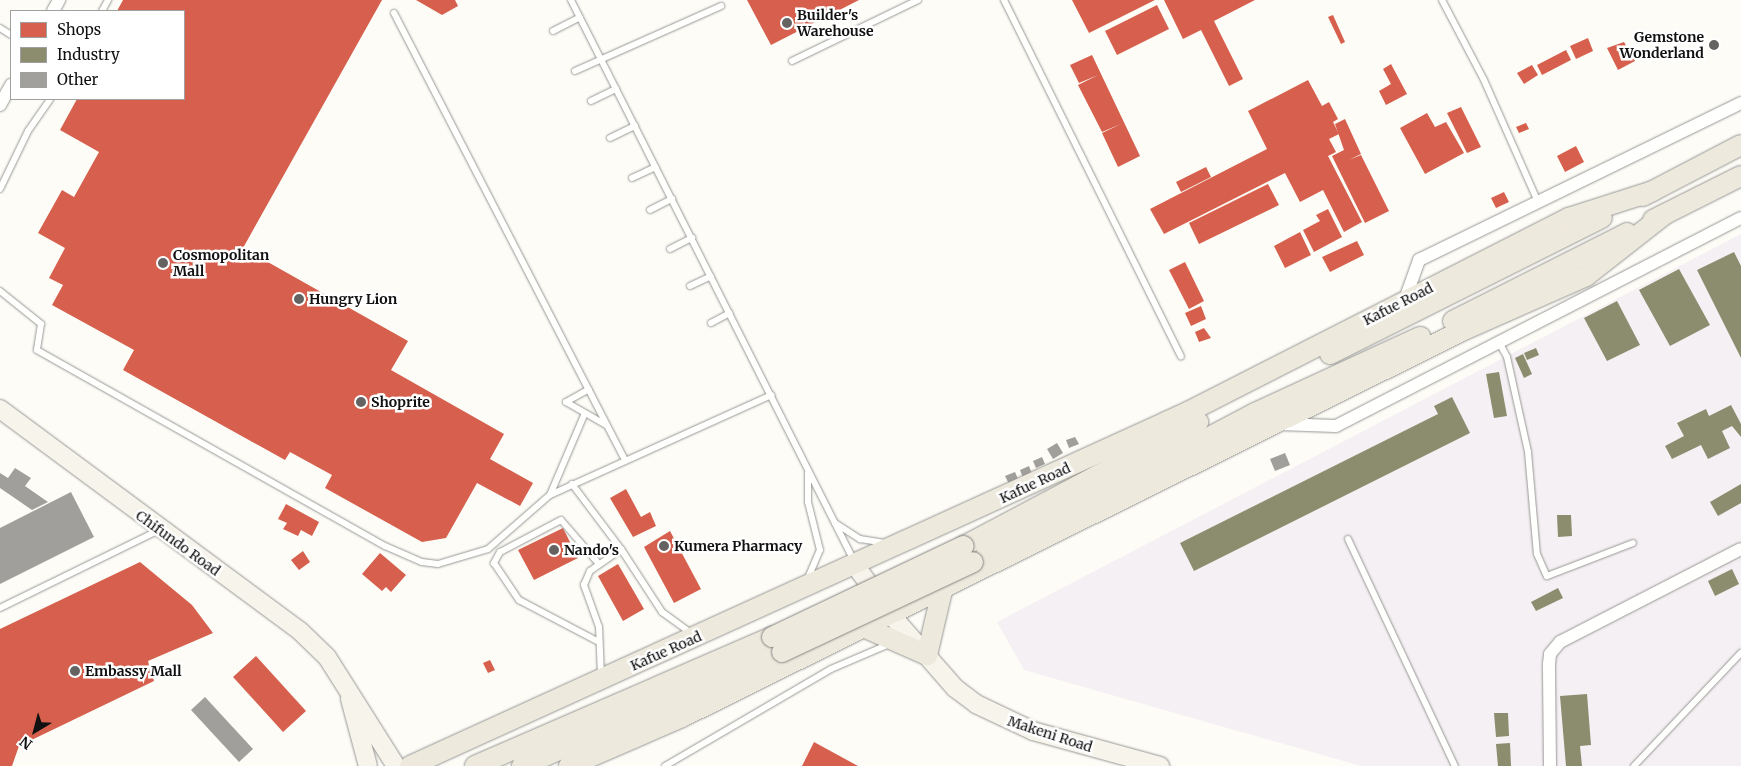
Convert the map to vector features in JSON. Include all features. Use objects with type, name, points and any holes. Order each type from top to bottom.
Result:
[{"type":"main road","name":"Kafue Road","points":[[969,554],[1284,376],[1654,191],[1741,145]]},
{"type":"main road","name":"Kafue Road","points":[[522,766],[969,554],[1255,414],[1445,325],[1741,176]]},
{"type":"main road","name":"Kafue Road","points":[[410,766],[1188,412],[1569,218],[1654,191]]},
{"type":"main road","name":"Kafue Road","points":[[570,766],[892,616],[1466,329],[1586,276],[1664,214]]},
{"type":"main road","points":[[866,628],[927,655],[942,591]]},
{"type":"main road","name":"Kafue Road","points":[[477,765],[777,645]]},
{"type":"street","points":[[0,105],[10,88]]},
{"type":"street","points":[[1404,302],[1419,260],[1741,103]]},
{"type":"street","points":[[1275,424],[1336,426],[1741,218]]},
{"type":"street","name":"Chifundo Road","points":[[0,409],[159,530],[300,631],[327,657],[396,766]]},
{"type":"street","points":[[1550,766],[1548,664],[1550,654],[1560,642],[1741,549]]},
{"type":"street","name":"Makeni Road","points":[[855,565],[892,616],[955,688],[999,717],[1033,731],[1160,766]]},
{"type":"street","name":"Chifundo Road","points":[[347,687],[368,766]]},
{"type":"lane","points":[[571,0],[855,565]]},
{"type":"lane","points":[[792,61],[918,0]]},
{"type":"lane","points":[[1004,0],[1181,357]]},
{"type":"lane","points":[[1442,0],[1484,80],[1538,202]]},
{"type":"lane","points":[[574,71],[721,6]]},
{"type":"lane","points":[[394,13],[624,458]]},
{"type":"lane","points":[[553,31],[580,17]]},
{"type":"lane","points":[[591,101],[616,89]]},
{"type":"lane","points":[[0,190],[28,131],[49,100]]},
{"type":"lane","points":[[610,138],[635,126]]},
{"type":"lane","points":[[632,178],[656,167]]},
{"type":"lane","points":[[650,210],[672,199]]},
{"type":"lane","points":[[670,249],[692,238]]},
{"type":"lane","points":[[690,286],[711,276]]},
{"type":"lane","points":[[0,291],[41,324],[37,350],[385,546],[422,562],[438,564],[488,549],[550,494],[624,458],[771,395]]},
{"type":"lane","points":[[711,324],[730,313]]},
{"type":"lane","points":[[1499,342],[1507,357],[1528,452],[1538,554],[1547,576],[1633,543]]},
{"type":"lane","points":[[589,389],[566,402],[607,426]]},
{"type":"lane","points":[[550,494],[585,413]]},
{"type":"lane","points":[[776,600],[810,576],[820,550],[808,502],[808,470]]},
{"type":"lane","points":[[572,484],[621,549],[662,612],[696,637]]},
{"type":"lane","points":[[599,564],[561,520],[500,552],[494,563],[519,600],[599,642]]},
{"type":"lane","points":[[834,523],[860,539],[910,540]]},
{"type":"lane","points":[[0,608],[159,530]]},
{"type":"lane","points":[[1348,539],[1455,766]]},
{"type":"lane","points":[[601,680],[599,642],[584,585],[590,571],[621,549]]},
{"type":"lane","points":[[665,766],[880,645],[927,655]]},
{"type":"lane","points":[[1634,766],[1741,653]]},
{"type":"shaded area","points":[[1741,234],[1741,766],[1361,766],[1024,670],[997,622]]},
{"type":"building: Shops","name":"Cosmopolitan Mall","points":[[123,0],[382,0],[243,248],[408,341],[391,370],[504,434],[490,459],[533,483],[520,506],[477,483],[446,538],[422,542],[325,488],[332,475],[290,452],[285,460],[123,370],[134,350],[52,305],[63,285],[49,278],[65,248],[38,233],[62,190],[74,197],[99,152],[60,130],[76,100],[185,100],[185,10],[118,10]]},
{"type":"building: Shops","points":[[416,0],[455,0],[458,6],[442,15]]},
{"type":"building: Shops","name":"Builder's Warehouse","points":[[747,0],[859,0],[771,45]]},
{"type":"building: Shops","points":[[1072,0],[1155,0],[1089,33]]},
{"type":"building: Shops","points":[[1164,0],[1255,0],[1214,21],[1243,79],[1229,86],[1201,30],[1183,39]]},
{"type":"building: Shops","points":[[1157,5],[1169,29],[1117,55],[1105,31]]},
{"type":"building: Shops","points":[[1333,15],[1345,42],[1341,44],[1328,17]]},
{"type":"building: Shops","points":[[1588,38],[1593,51],[1576,59],[1570,46]]},
{"type":"building: Shops","points":[[1624,42],[1635,61],[1618,70],[1607,48]]},
{"type":"building: Shops","points":[[1566,50],[1571,60],[1542,75],[1537,65]]},
{"type":"building: Shops","points":[[1092,55],[1140,156],[1118,167],[1102,133],[1121,124],[1102,132],[1078,85],[1098,75],[1079,83],[1070,65]]},
{"type":"building: Shops","points":[[1391,64],[1407,94],[1386,105],[1379,91],[1391,84],[1383,69]]},
{"type":"building: Shops","points":[[1532,65],[1538,75],[1524,84],[1517,73]]},
{"type":"building: Shops","points":[[1308,80],[1322,106],[1329,102],[1338,119],[1333,122],[1339,134],[1329,139],[1336,152],[1328,156],[1362,222],[1344,232],[1323,190],[1300,202],[1285,173],[1164,234],[1150,209],[1267,149],[1248,111]]},
{"type":"building: Shops","points":[[1461,107],[1481,147],[1467,153],[1447,113]]},
{"type":"building: Shops","points":[[1427,113],[1435,127],[1446,122],[1464,153],[1425,174],[1400,128]]},
{"type":"building: Shops","points":[[1345,119],[1361,154],[1349,160],[1361,155],[1389,211],[1365,223],[1332,156],[1344,150],[1335,124]]},
{"type":"building: Shops","points":[[1526,123],[1529,129],[1519,133],[1516,127]]},
{"type":"building: Shops","points":[[1576,146],[1584,162],[1565,172],[1557,156]]},
{"type":"building: Shops","points":[[1206,167],[1211,177],[1181,192],[1176,182]]},
{"type":"building: Shops","points":[[1268,184],[1279,205],[1199,244],[1189,223]]},
{"type":"building: Shops","points":[[1504,192],[1509,202],[1496,208],[1491,198]]},
{"type":"building: Shops","points":[[1328,209],[1342,237],[1314,252],[1303,230],[1320,221],[1316,215]]},
{"type":"building: Shops","points":[[1300,232],[1311,255],[1285,268],[1274,246]]},
{"type":"building: Shops","points":[[1357,241],[1364,255],[1330,272],[1322,257]]},
{"type":"building: Shops","points":[[1185,262],[1204,301],[1189,309],[1169,270]]},
{"type":"building: Shops","points":[[1201,306],[1206,319],[1191,326],[1185,313]]},
{"type":"building: Shops","points":[[1204,328],[1211,338],[1199,342],[1195,332]]},
{"type":"building: Shops","points":[[626,489],[641,517],[650,512],[656,526],[633,537],[610,498]]},
{"type":"building: Shops","points":[[286,504],[319,522],[312,536],[301,530],[298,536],[283,529],[287,523],[278,519]]},
{"type":"building: Shops","points":[[563,528],[578,558],[534,580],[518,550]]},
{"type":"building: Shops","points":[[670,531],[701,589],[674,603],[644,547]]},
{"type":"building: Shops","points":[[303,551],[310,562],[299,570],[291,560]]},
{"type":"building: Shops","points":[[380,553],[406,575],[391,592],[386,587],[382,591],[362,574]]},
{"type":"building: Shops","name":"Embassy Mall","points":[[140,562],[192,605],[213,633],[148,661],[154,681],[19,746],[12,766],[0,766],[0,629]]},
{"type":"building: Shops","points":[[618,564],[644,609],[623,621],[598,576]]},
{"type":"building: Shops","points":[[256,656],[306,711],[283,732],[233,677]]},
{"type":"building: Shops","points":[[490,660],[495,670],[488,673],[483,663]]},
{"type":"building: Shops","points":[[814,742],[858,766],[802,766]]},
{"type":"building: Industry","points":[[1734,252],[1741,266],[1741,358],[1697,270]]},
{"type":"building: Industry","points":[[1679,269],[1710,325],[1670,346],[1639,290]]},
{"type":"building: Industry","points":[[1617,301],[1640,345],[1607,361],[1584,318]]},
{"type":"building: Industry","points":[[1536,348],[1539,355],[1527,360],[1524,353]]},
{"type":"building: Industry","points":[[1523,354],[1532,374],[1524,378],[1515,358]]},
{"type":"building: Industry","points":[[1499,372],[1507,416],[1494,418],[1486,374]]},
{"type":"building: Industry","points":[[1452,397],[1470,433],[1194,571],[1180,543],[1438,414],[1434,406]]},
{"type":"building: Industry","points":[[1731,405],[1741,424],[1741,437],[1732,426],[1722,431],[1730,448],[1708,459],[1701,445],[1672,459],[1665,446],[1684,436],[1677,423],[1706,409],[1709,416]]},
{"type":"building: Industry","points":[[1741,484],[1741,503],[1718,516],[1710,502]]},
{"type":"building: Industry","points":[[1557,515],[1571,515],[1572,536],[1558,537]]},
{"type":"building: Industry","points":[[1732,569],[1739,584],[1715,596],[1708,581]]},
{"type":"building: Industry","points":[[1558,588],[1563,598],[1536,611],[1531,602]]},
{"type":"building: Industry","points":[[1587,694],[1591,745],[1580,746],[1582,766],[1566,766],[1560,696]]},
{"type":"building: Industry","points":[[1494,713],[1508,713],[1509,736],[1496,737]]},
{"type":"building: Industry","points":[[1510,743],[1511,766],[1498,766],[1496,744]]},
{"type":"building: Other","points":[[1075,437],[1079,444],[1069,448],[1066,440]]},
{"type":"building: Other","points":[[1057,443],[1063,453],[1053,459],[1047,449]]},
{"type":"building: Other","points":[[1285,453],[1290,465],[1275,471],[1270,459]]},
{"type":"building: Other","points":[[1042,457],[1045,464],[1036,468],[1033,461]]},
{"type":"building: Other","points":[[1029,466],[1032,474],[1023,478],[1020,470]]},
{"type":"building: Other","points":[[15,468],[31,478],[25,486],[48,502],[32,510],[0,488],[0,473],[8,478]]},
{"type":"building: Other","points":[[1015,472],[1018,479],[1009,484],[1005,476]]},
{"type":"building: Other","points":[[71,492],[94,537],[0,584],[0,528]]},
{"type":"building: Other","points":[[205,697],[253,749],[239,762],[191,710]]},
{"type":"place","name":"Builder's Warehouse","points":[[787,23]]},
{"type":"place","name":"Gemstone Wonderland","points":[[1714,45]]},
{"type":"place","name":"Cosmopolitan Mall","points":[[163,263]]},
{"type":"place","name":"Hungry Lion","points":[[299,299]]},
{"type":"place","name":"Shoprite","points":[[361,402]]},
{"type":"place","name":"Kumera Pharmacy","points":[[664,546]]},
{"type":"place","name":"Nando's","points":[[554,550]]},
{"type":"place","name":"Embassy Mall","points":[[75,671]]}]
